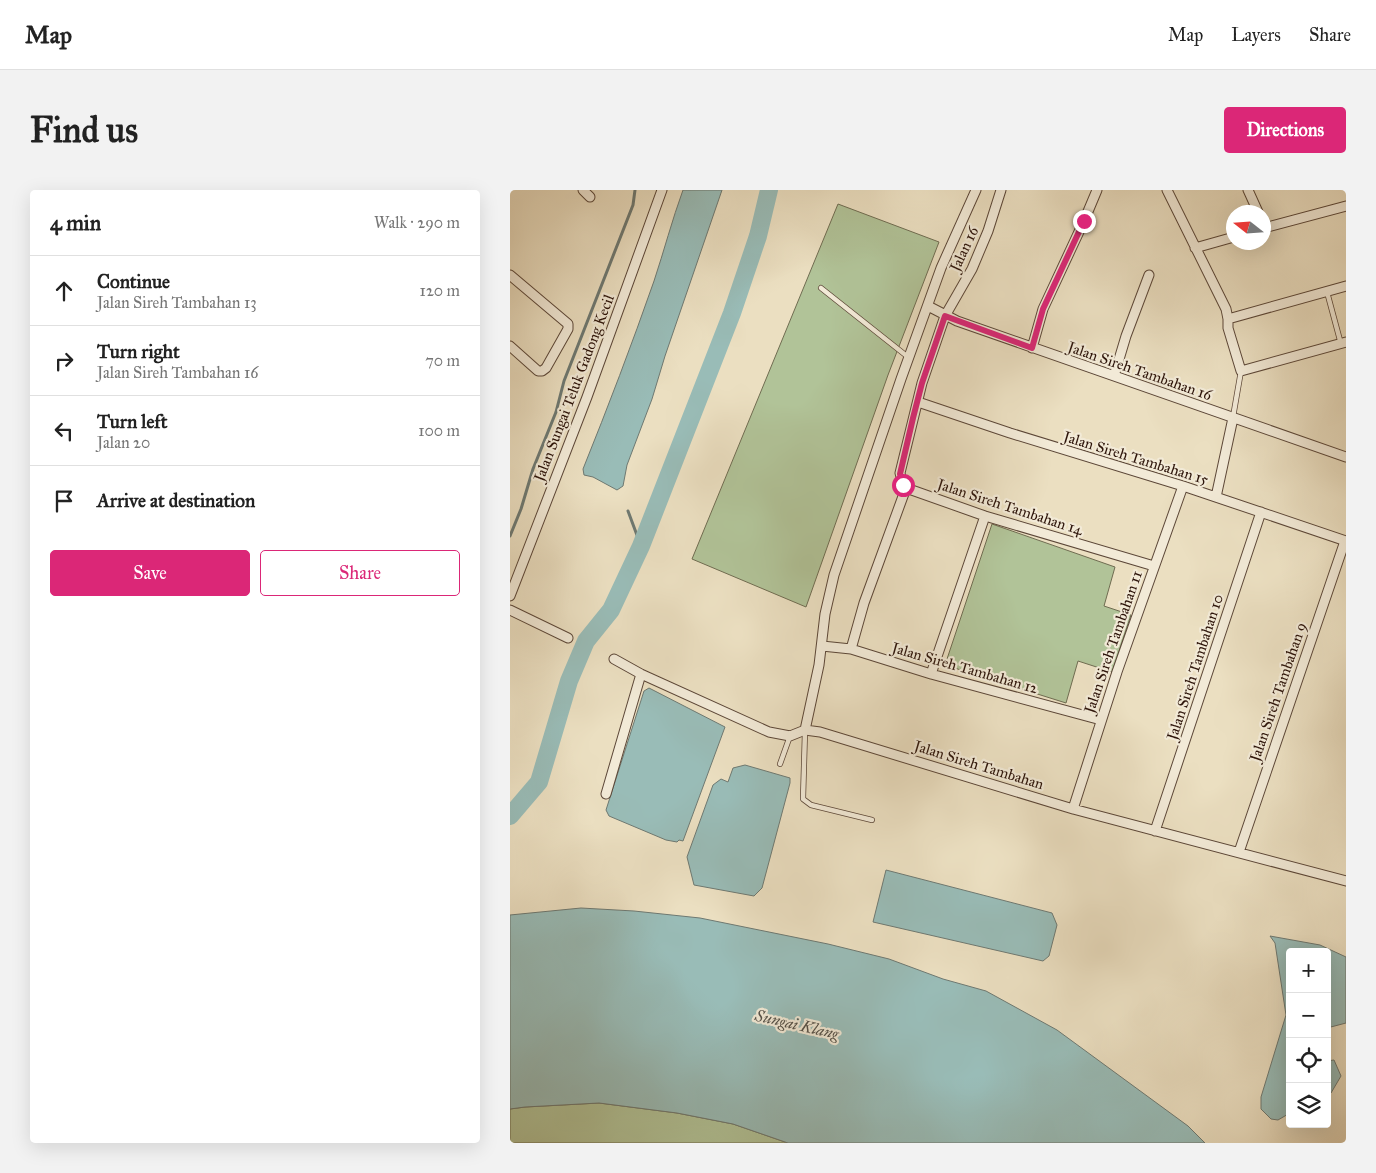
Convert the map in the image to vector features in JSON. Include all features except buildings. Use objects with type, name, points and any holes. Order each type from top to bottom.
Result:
[{"type":"street","name":"Jalan Sungai Teluk Gadong Kecil","points":[[510,596],[587,397],[662,190]]},
{"type":"street","points":[[614,660],[769,732],[790,736],[805,730],[819,665],[825,614],[834,575],[941,268],[976,190]]},
{"type":"street","name":"Jalan 16","points":[[906,488],[903,485],[900,474],[918,402],[945,316],[972,269],[988,231],[1001,190]]},
{"type":"street","points":[[1032,348],[1043,309],[1097,190]]},
{"type":"street","points":[[1167,190],[1226,309],[1228,328],[1241,371],[1344,343]]},
{"type":"street","points":[[1248,190],[1255,205]]},
{"type":"street","points":[[1271,225],[1346,206]]},
{"type":"street","points":[[1195,248],[1226,238]]},
{"type":"street","points":[[510,275],[568,324],[568,329],[546,368],[542,371],[538,371],[510,346]]},
{"type":"street","points":[[1114,376],[1126,336],[1149,275]]},
{"type":"street","points":[[1228,319],[1346,286]]},
{"type":"street","name":"Jalan Sireh Tambahan 16","points":[[928,306],[945,316],[1032,348],[1346,457]]},
{"type":"street","name":"Jalan Sireh Tambahan 15","points":[[918,402],[1010,433],[1183,486],[1345,541]]},
{"type":"street","points":[[1216,497],[1233,418]]},
{"type":"street","name":"Jalan Sireh Tambahan 11","points":[[1073,808],[1101,720],[1183,486]]},
{"type":"street","points":[[851,649],[864,604],[906,488]]},
{"type":"street","name":"Jalan Sireh Tambahan 14","points":[[906,488],[985,516],[1154,566]]},
{"type":"street","name":"Jalan Sireh Tambahan 10","points":[[1155,831],[1261,512]]},
{"type":"street","points":[[931,674],[985,516]]},
{"type":"street","name":"Jalan Sireh Tambahan 9","points":[[1239,852],[1345,541]]},
{"type":"street","points":[[510,610],[568,638]]},
{"type":"street","name":"Jalan Sireh Tambahan 12","points":[[822,646],[851,649],[931,674],[1101,720]]},
{"type":"street","points":[[606,794],[642,674]]},
{"type":"street","name":"Jalan Sireh Tambahan","points":[[805,730],[820,732],[1155,831],[1346,881]]},
{"type":"lane","points":[[821,288],[909,358]]},
{"type":"lane","points":[[1326,292],[1344,343]]},
{"type":"lane","points":[[1233,418],[1241,371]]},
{"type":"lane","points":[[805,730],[803,799],[811,805],[872,820]]},
{"type":"lane","points":[[780,764],[790,736]]},
{"type":"green space","points":[[838,204],[939,242],[888,375],[806,607],[692,559]]},
{"type":"green space","points":[[992,524],[1115,567],[1104,606],[1131,615],[1112,672],[1078,661],[1066,703],[945,665]]},
{"type":"green space","points":[[599,1103],[677,1113],[733,1124],[788,1143],[510,1143],[510,1109]]},
{"type":"water","points":[[683,190],[722,190],[652,399],[627,465],[623,486],[617,490],[593,477],[584,475],[583,469],[646,305]]},
{"type":"water","points":[[649,688],[725,727],[683,841],[666,840],[609,816],[606,810],[644,691]]},
{"type":"water","points":[[745,765],[790,778],[762,888],[754,896],[694,885],[687,857],[713,785],[721,779],[728,782],[733,768]]},
{"type":"water","points":[[886,870],[1052,913],[1057,925],[1049,956],[1043,961],[873,922]]},
{"type":"water","name":"Sungai Klang","points":[[581,908],[700,918],[828,944],[889,959],[943,979],[986,991],[1057,1030],[1188,1126],[1205,1143],[788,1143],[733,1124],[677,1113],[599,1103],[510,1109],[510,915]]},
{"type":"water","points":[[1270,936],[1320,945],[1326,948],[1286,948],[1286,1015],[1275,943]]},
{"type":"water","points":[[1331,950],[1346,957],[1346,1023],[1331,1027]]},
{"type":"water","points":[[1286,1015],[1286,1115],[1278,1120],[1271,1119],[1261,1109],[1261,1097]]},
{"type":"water","points":[[1331,1060],[1334,1060],[1341,1076],[1331,1093],[1331,1083]]},
{"type":"waterway","points":[[510,536],[521,509],[533,469],[556,412],[564,381],[633,205],[635,190]]},
{"type":"waterway","points":[[510,816],[539,782],[569,681],[586,641],[611,610],[641,546],[732,313],[758,236],[769,190]]},
{"type":"waterway","points":[[628,511],[641,546]]},
{"type":"route","points":[[903,485],[900,474],[913,418],[922,383],[945,316],[1032,348],[1043,309],[1084,221]]}]
